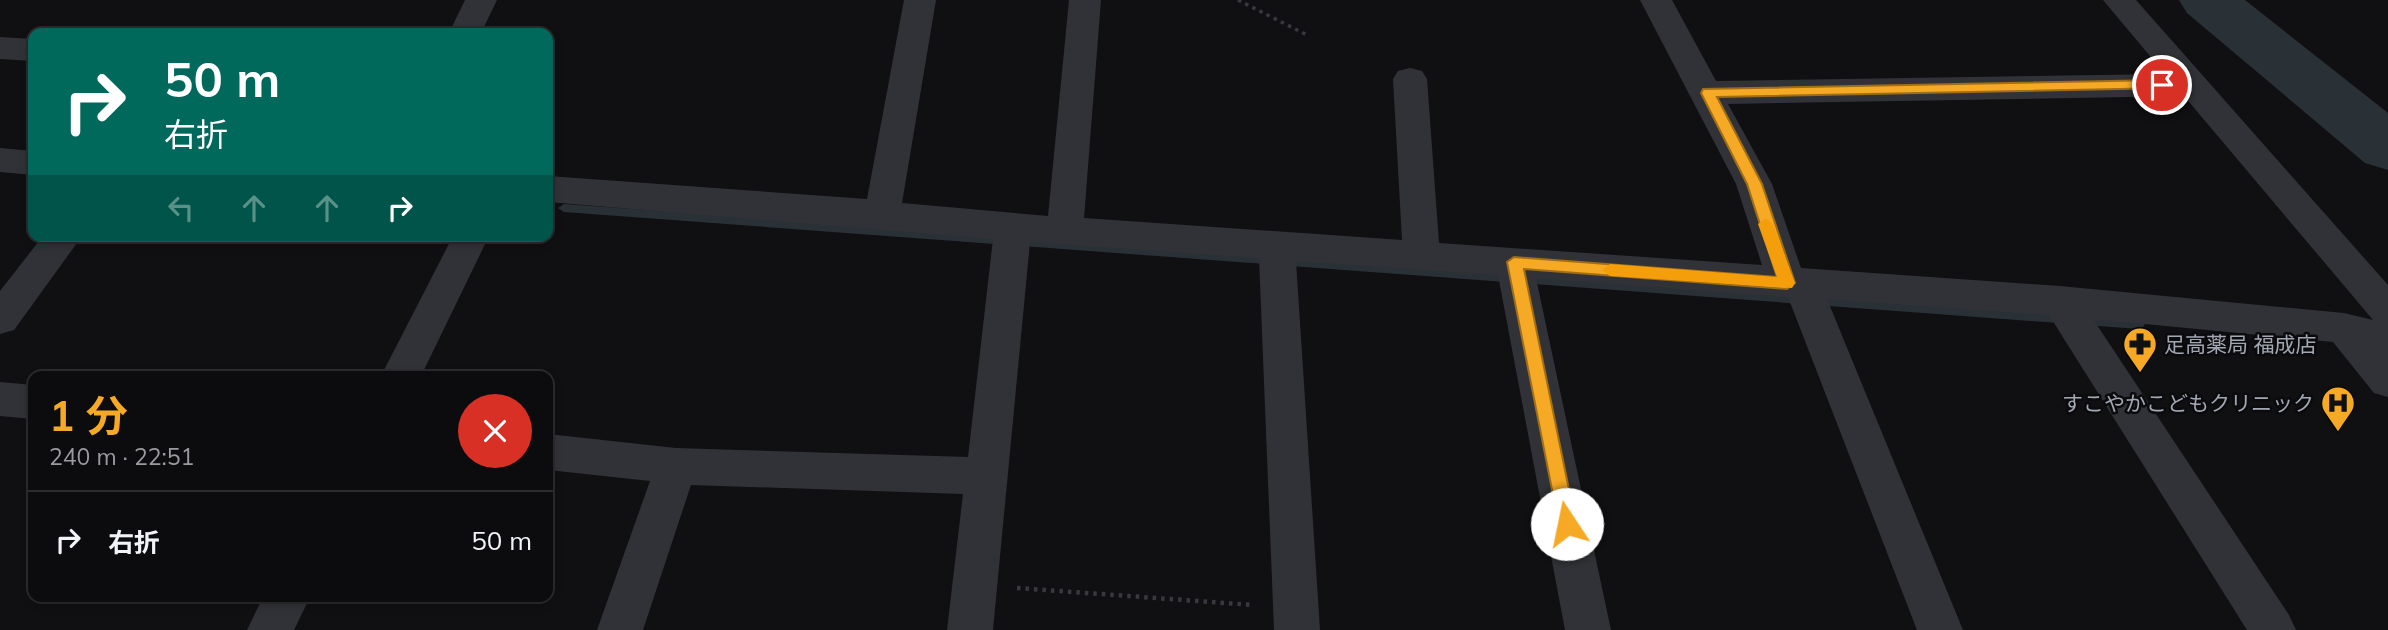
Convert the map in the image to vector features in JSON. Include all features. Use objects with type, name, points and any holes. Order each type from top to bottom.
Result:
[{"type":"street","points":[[467,28],[481,0]]},
{"type":"street","points":[[882,214],[920,0]]},
{"type":"street","points":[[1065,231],[1085,0]]},
{"type":"street","points":[[1656,0],[1754,184],[1940,630]]},
{"type":"street","points":[[2119,0],[2388,311]]},
{"type":"street","points":[[0,48],[28,50]]},
{"type":"street","points":[[1410,79],[1421,256]]},
{"type":"street","points":[[1707,93],[2192,85]]},
{"type":"street","points":[[0,160],[28,163]]},
{"type":"street","points":[[553,189],[882,214],[1012,238],[1065,231],[1278,257],[1421,256],[1517,274],[2068,314],[2344,328],[2388,340]]},
{"type":"street","points":[[970,630],[1012,238]]},
{"type":"street","points":[[0,319],[59,242]]},
{"type":"street","points":[[404,371],[468,242]]},
{"type":"street","points":[[1278,257],[1296,619]]},
{"type":"street","points":[[1517,274],[1588,630]]},
{"type":"street","points":[[2068,314],[2273,630]]},
{"type":"street","points":[[2344,328],[2388,381]]},
{"type":"street","points":[[0,399],[28,402]]},
{"type":"street","points":[[553,453],[676,466],[985,476]]},
{"type":"street","points":[[620,630],[676,466]]},
{"type":"street","points":[[270,630],[284,602]]},
{"type":"path","points":[[1238,0],[1309,36]]},
{"type":"path","points":[[974,584],[1296,619]]},
{"type":"waterway","points":[[2208,0],[2388,147]]},
{"type":"waterway","points":[[564,208],[2139,324]]},
{"type":"slow traffic","points":[[1610,270],[1787,283],[1766,224]]},
{"type":"place","name":"足高薬局 福成店","points":[[2140,374]]},
{"type":"place","name":"すこやかこどもクリニック","points":[[2338,433]]},
{"type":"route","points":[[1567,524],[1514,262],[1787,283],[1754,184],[1707,93],[2162,85]]}]
